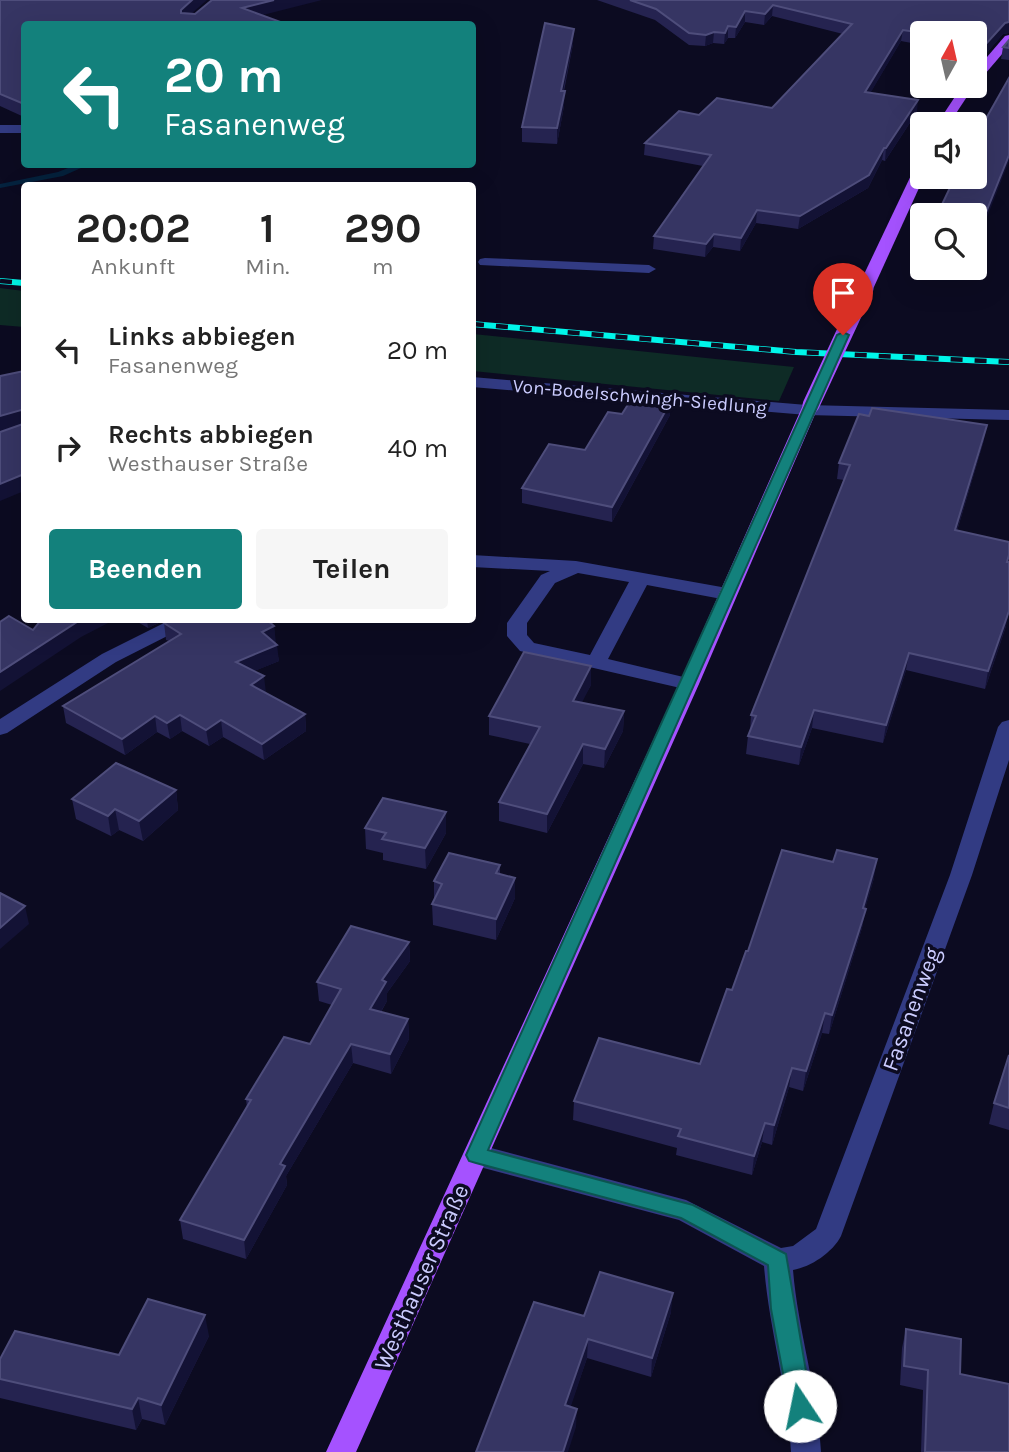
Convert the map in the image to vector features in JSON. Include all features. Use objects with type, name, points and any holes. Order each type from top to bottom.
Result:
[{"type":"main road","points":[[987,64],[1009,38]]},
{"type":"main road","name":"Westhauser Straße","points":[[341,1452],[689,684],[809,408],[912,189]]},
{"type":"street","points":[[0,130],[21,129]]},
{"type":"street","points":[[485,262],[649,268]]},
{"type":"street","name":"Von-Bodelschwingh-Siedlung","points":[[476,382],[809,408]]},
{"type":"street","points":[[809,408],[1009,415]]},
{"type":"street","points":[[476,561],[576,567],[727,594]]},
{"type":"street","points":[[576,567],[548,579],[517,623],[517,636],[527,647],[689,684]]},
{"type":"street","points":[[596,663],[641,578]]},
{"type":"street","points":[[0,728],[109,658],[178,623]]},
{"type":"street","name":"Fasanenweg","points":[[778,1260],[799,1257],[827,1236],[961,875],[1009,727]]},
{"type":"street","points":[[476,1155],[686,1211],[778,1260],[782,1309],[805,1430],[806,1452]]},
{"type":"green space","points":[[0,288],[21,291],[21,327],[0,325]]},
{"type":"green space","points":[[476,334],[794,367],[779,401],[476,371]]},
{"type":"building","points":[[0,0],[192,0],[181,13],[195,14],[212,0],[274,0],[242,8],[278,21],[21,21],[21,103],[0,94]]},
{"type":"building","points":[[630,0],[1009,0],[1009,22],[987,43],[987,21],[910,21],[910,31],[903,30],[865,92],[918,100],[884,148],[869,175],[800,216],[757,210],[741,238],[714,234],[706,244],[654,236],[711,155],[645,143],[679,111],[699,115],[717,98],[772,108],[852,24],[773,5],[765,14],[745,11],[736,27],[728,26],[725,33],[714,32],[706,35],[689,33],[656,9]]},
{"type":"building","points":[[545,23],[574,29],[561,91],[565,91],[557,128],[522,127]]},
{"type":"building","points":[[1009,78],[1009,155],[987,210],[987,203],[943,203],[949,189],[987,189],[987,117]]},
{"type":"building","points":[[21,372],[21,410],[0,416],[0,376]]},
{"type":"building","points":[[634,395],[671,401],[612,507],[522,488],[549,444],[585,450],[608,412],[622,414]]},
{"type":"building","points":[[872,408],[987,425],[955,530],[1009,542],[1009,611],[988,671],[909,653],[886,725],[814,710],[801,747],[748,736],[756,716],[751,715],[850,465],[839,463],[859,414],[869,416]]},
{"type":"building","points":[[21,425],[21,475],[0,484],[0,432]]},
{"type":"building","points":[[9,616],[33,630],[39,623],[75,623],[0,672],[0,622]]},
{"type":"building","points":[[164,623],[270,623],[274,626],[262,632],[277,645],[236,662],[264,676],[251,685],[305,714],[262,744],[221,720],[206,730],[180,715],[167,723],[155,716],[122,739],[63,706],[181,634]]},
{"type":"building","points":[[524,652],[591,666],[573,701],[624,711],[605,749],[583,744],[547,814],[499,802],[540,727],[489,716]]},
{"type":"building","points":[[116,763],[176,790],[139,821],[115,809],[108,816],[72,799]]},
{"type":"building","points":[[383,798],[446,812],[425,848],[382,839],[386,833],[365,828]]},
{"type":"building","points":[[782,850],[833,862],[837,850],[877,859],[863,908],[866,909],[832,1015],[825,1013],[806,1071],[792,1068],[774,1125],[765,1123],[754,1156],[678,1136],[681,1129],[574,1101],[599,1038],[700,1064],[727,989],[732,990],[748,951]]},
{"type":"building","points":[[449,853],[500,865],[496,873],[515,878],[496,919],[432,904],[442,884],[434,881]]},
{"type":"building","points":[[0,893],[25,906],[0,928]]},
{"type":"building","points":[[351,926],[409,942],[382,980],[386,982],[370,1009],[408,1019],[390,1054],[351,1044],[280,1164],[285,1166],[244,1240],[180,1220],[251,1100],[246,1099],[284,1037],[310,1044],[341,989],[317,982]]},
{"type":"building","points":[[1009,1055],[1009,1108],[994,1103]]},
{"type":"building","points":[[600,1272],[673,1293],[652,1358],[588,1339],[565,1405],[577,1409],[563,1452],[476,1452],[534,1302],[584,1316]]},
{"type":"building","points":[[148,1299],[205,1315],[161,1405],[138,1398],[132,1409],[0,1379],[0,1359],[15,1331],[119,1355]]},
{"type":"building","points":[[906,1329],[961,1339],[960,1374],[1009,1384],[1009,1452],[925,1452],[928,1370],[904,1366]]},
{"type":"waterway","points":[[0,186],[60,174],[76,168]]},
{"type":"railway","points":[[0,281],[21,283]]},
{"type":"railway","points":[[476,324],[796,352],[1009,362]]},
{"type":"route","points":[[800,1406],[782,1309],[778,1260],[686,1211],[476,1155],[689,684],[807,410],[843,335]]}]
